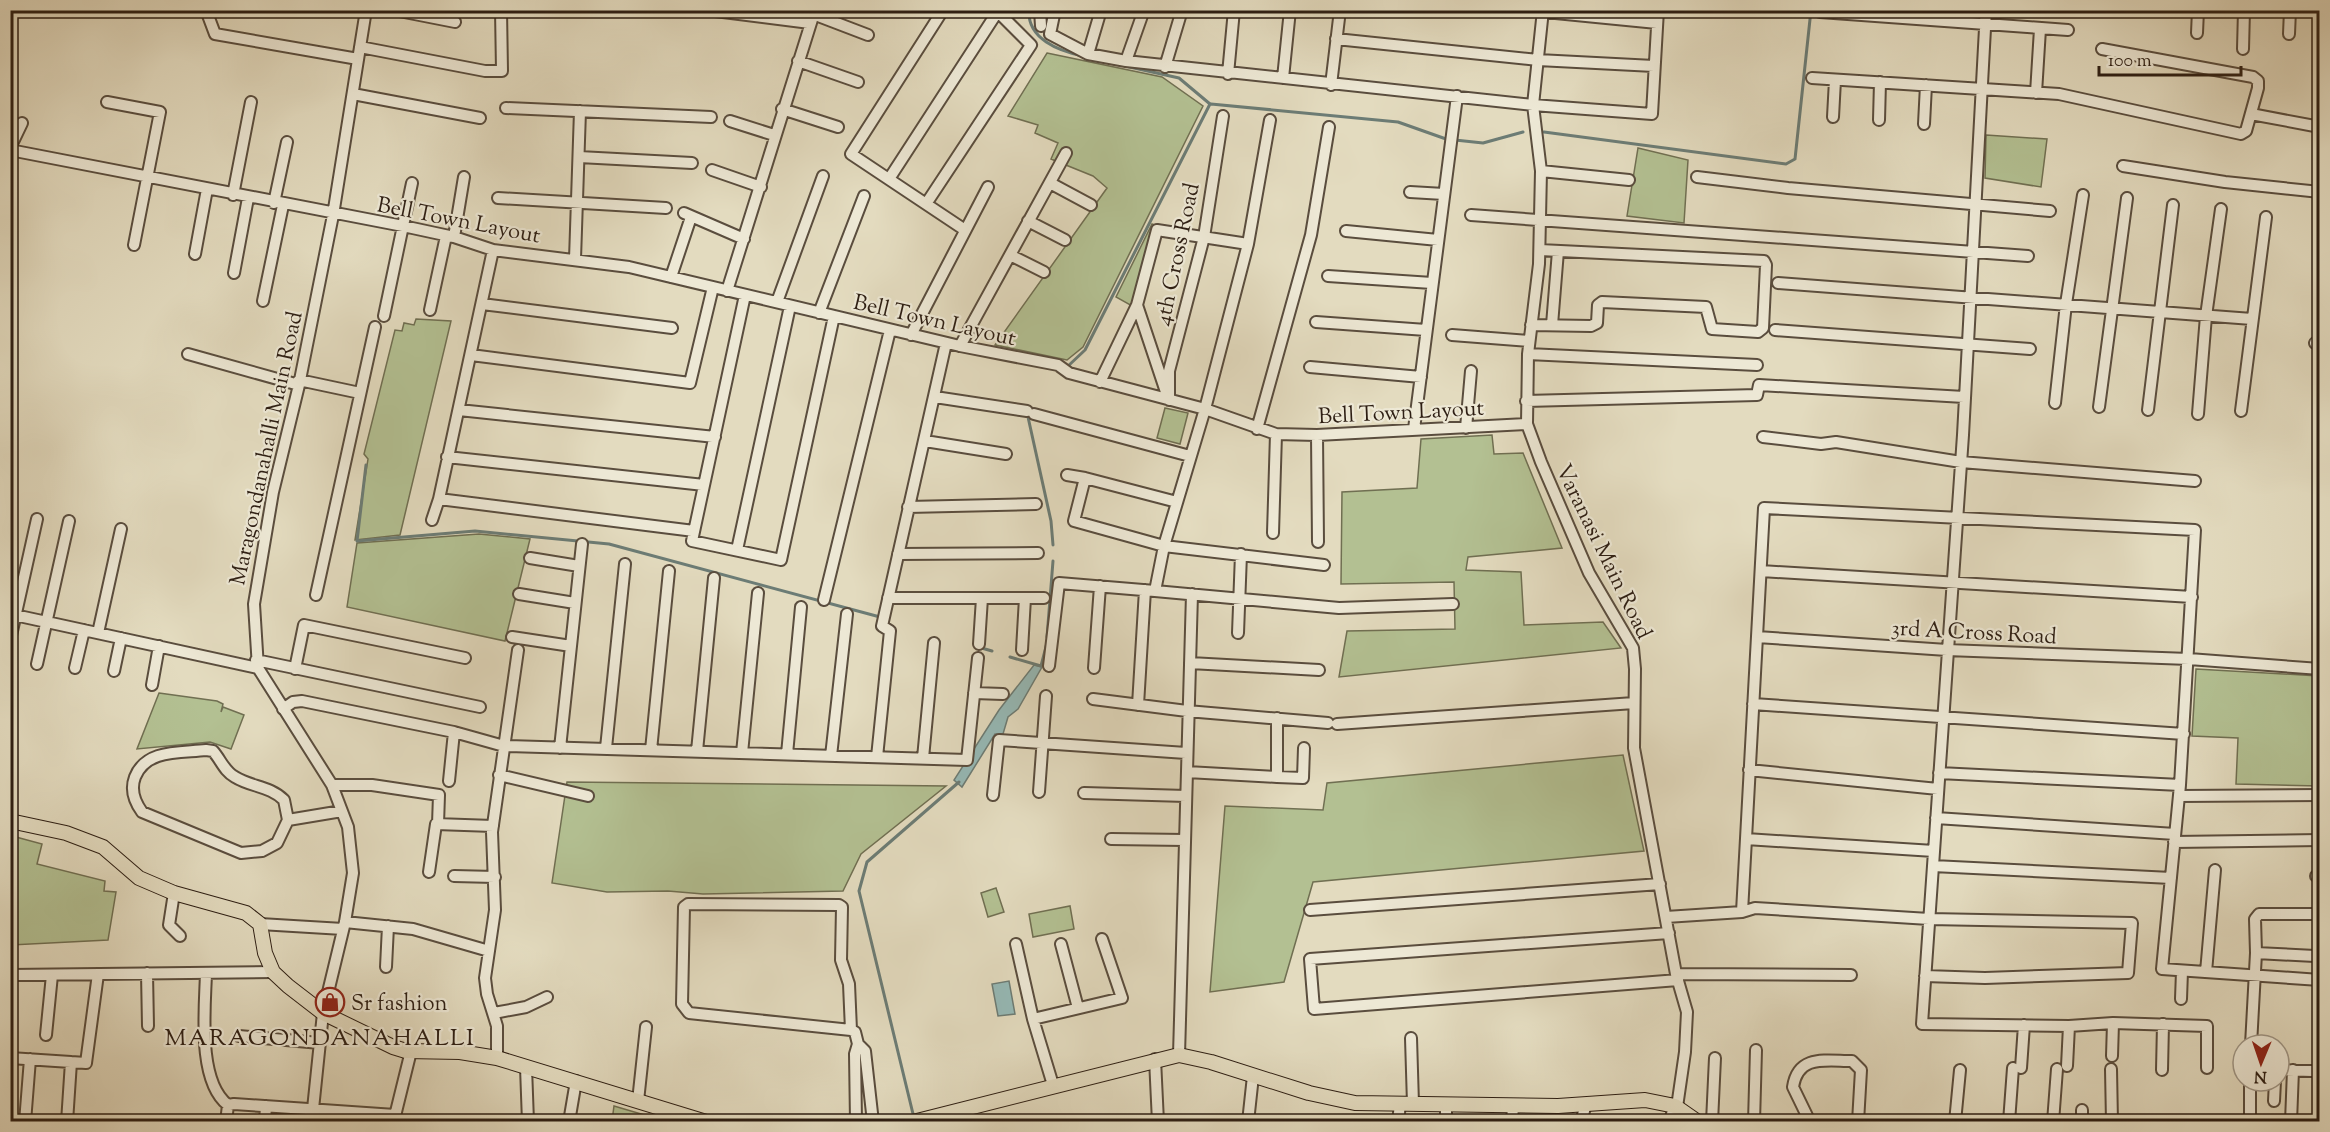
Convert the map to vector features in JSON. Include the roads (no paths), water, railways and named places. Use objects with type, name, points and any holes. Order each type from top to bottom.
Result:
[{"type":"main road","points":[[10,820],[66,833],[103,847],[139,878],[174,893],[246,913],[260,924],[265,953],[273,972],[323,1013],[393,1047],[411,1051],[460,1052],[497,1058],[706,1122]]},
{"type":"main road","points":[[913,1122],[1155,1059],[1179,1055],[1355,1103],[1513,1106],[1645,1100],[1676,1107],[1698,1122]]},
{"type":"street","points":[[206,10],[216,34],[358,59]]},
{"type":"street","name":"Maragondanahalli Main Road","points":[[306,1122],[310,1109],[323,1013],[344,926],[353,873],[348,827],[332,785],[257,664],[254,604],[273,492],[299,382],[333,214],[366,10]]},
{"type":"street","points":[[394,10],[455,22]]},
{"type":"street","points":[[360,47],[485,72],[501,71],[501,10]]},
{"type":"street","points":[[943,10],[851,154],[965,230]]},
{"type":"street","points":[[1040,10],[1041,26]]},
{"type":"street","points":[[1055,10],[1048,33],[1088,54],[1126,62],[1228,75],[1282,78],[1533,105],[1652,114],[1658,10]]},
{"type":"street","points":[[1088,54],[1101,10]]},
{"type":"street","points":[[1126,62],[1143,10]]},
{"type":"street","points":[[1165,67],[1182,10]]},
{"type":"street","points":[[1228,75],[1234,10]]},
{"type":"street","points":[[1282,78],[1290,10]]},
{"type":"street","points":[[1331,84],[1340,10]]},
{"type":"street","points":[[1524,10],[1657,23]]},
{"type":"street","points":[[1986,10],[1961,462],[1922,1024],[2069,1026],[2113,1023],[2207,1026],[2207,1068]]},
{"type":"street","points":[[2197,33],[2198,10]]},
{"type":"street","points":[[2243,49],[2244,10]]},
{"type":"street","points":[[2289,33],[2290,10]]},
{"type":"street","points":[[708,11],[813,16],[868,35]]},
{"type":"street","points":[[889,179],[997,11],[1031,45],[926,204]]},
{"type":"street","name":"Varanasi Main Road","points":[[1542,11],[1533,105],[1541,171],[1539,250],[1528,354],[1527,423],[1580,554],[1633,648],[1634,748],[1677,977],[1687,1012],[1685,1053],[1676,1107],[1669,1122]]},
{"type":"street","points":[[1820,12],[2068,30]]},
{"type":"street","points":[[727,291],[772,153],[774,135],[782,109],[813,16]]},
{"type":"street","points":[[2036,93],[2040,29]]},
{"type":"street","points":[[1336,39],[1538,60],[1654,66]]},
{"type":"street","points":[[1812,78],[2059,94],[2241,134],[2246,131],[2258,88],[2258,81],[2253,77],[2102,49]]},
{"type":"street","points":[[798,61],[858,82]]},
{"type":"street","points":[[1833,117],[1835,80]]},
{"type":"street","points":[[1879,120],[1880,82]]},
{"type":"street","points":[[1924,124],[1926,85]]},
{"type":"street","points":[[353,94],[480,118]]},
{"type":"street","points":[[1414,429],[1457,96]]},
{"type":"street","points":[[107,102],[159,112],[134,244]]},
{"type":"street","points":[[233,195],[251,102]]},
{"type":"street","points":[[506,108],[711,117]]},
{"type":"street","points":[[782,109],[838,127]]},
{"type":"street","points":[[574,259],[580,111]]},
{"type":"street","points":[[2251,114],[2319,128]]},
{"type":"street","name":"4th Cross Road","points":[[1169,400],[1169,371],[1204,237],[1223,116]]},
{"type":"street","points":[[1138,705],[1150,591],[1205,409],[1248,244],[1270,120]]},
{"type":"street","points":[[730,121],[774,135]]},
{"type":"street","points":[[10,149],[22,123]]},
{"type":"street","points":[[1257,429],[1311,235],[1329,127]]},
{"type":"street","points":[[263,301],[287,142]]},
{"type":"street","name":"Bell Town Layout","points":[[10,149],[278,204],[403,226],[493,250],[574,259],[671,277],[946,343],[1058,365],[1069,373],[1205,409],[1276,434],[1317,435],[1527,423]]},
{"type":"street","points":[[960,346],[1066,153]]},
{"type":"street","points":[[579,157],[692,163]]},
{"type":"street","points":[[2123,166],[2225,182],[2319,192]]},
{"type":"street","points":[[712,170],[761,187]]},
{"type":"street","points":[[1541,171],[1629,180]]},
{"type":"street","points":[[777,302],[823,176]]},
{"type":"street","points":[[430,310],[464,177]]},
{"type":"street","points":[[1697,177],[1788,188],[2050,211]]},
{"type":"street","points":[[384,316],[412,183]]},
{"type":"street","points":[[1050,183],[1091,205]]},
{"type":"street","points":[[911,335],[988,187]]},
{"type":"street","points":[[195,254],[207,189]]},
{"type":"street","points":[[1410,192],[1444,194]]},
{"type":"street","points":[[2055,403],[2066,304],[2083,195]]},
{"type":"street","points":[[819,313],[864,196]]},
{"type":"street","points":[[234,273],[248,198]]},
{"type":"street","points":[[498,198],[666,208]]},
{"type":"street","points":[[2099,407],[2127,198]]},
{"type":"street","points":[[2148,410],[2173,205]]},
{"type":"street","points":[[2198,414],[2206,316],[2221,209]]},
{"type":"street","points":[[1471,214],[2028,256]]},
{"type":"street","points":[[671,277],[687,215],[744,239]]},
{"type":"street","points":[[2241,411],[2266,217]]},
{"type":"street","points":[[1028,221],[1065,240]]},
{"type":"street","points":[[1100,382],[1137,305],[1157,230],[1248,244]]},
{"type":"street","points":[[1346,231],[1438,240]]},
{"type":"street","points":[[432,520],[439,499],[493,250]]},
{"type":"street","points":[[1531,325],[1591,326],[1597,323],[1598,305],[1602,302],[1706,307],[1712,329],[1758,332],[1762,328],[1766,265],[1764,261],[1539,250]]},
{"type":"street","points":[[1552,326],[1558,251]]},
{"type":"street","points":[[1010,255],[1044,272]]},
{"type":"street","points":[[1328,276],[1432,283]]},
{"type":"street","points":[[1778,283],[2252,319]]},
{"type":"street","points":[[471,355],[690,383],[713,287]]},
{"type":"street","points":[[745,295],[692,541],[781,560],[834,316]]},
{"type":"street","points":[[482,304],[672,328]]},
{"type":"street","points":[[1137,305],[1169,400]]},
{"type":"street","points":[[736,550],[790,306]]},
{"type":"street","points":[[1316,322],[1426,330]]},
{"type":"street","points":[[316,595],[375,327]]},
{"type":"street","points":[[824,600],[890,330]]},
{"type":"street","points":[[1775,330],[2030,349]]},
{"type":"street","points":[[1452,335],[1529,341]]},
{"type":"street","points":[[877,757],[890,631],[884,621],[946,343]]},
{"type":"street","points":[[188,354],[299,382],[360,393]]},
{"type":"street","points":[[1528,354],[1757,365]]},
{"type":"street","points":[[1310,367],[1421,377]]},
{"type":"street","points":[[1466,428],[1471,371]]},
{"type":"street","points":[[1526,401],[1757,395],[1759,386],[1964,397]]},
{"type":"street","points":[[935,397],[1030,413],[1190,456]]},
{"type":"street","points":[[459,410],[715,437]]},
{"type":"street","points":[[1273,533],[1276,434]]},
{"type":"street","points":[[1317,435],[1318,542]]},
{"type":"street","points":[[1763,437],[1821,444],[1836,442],[1961,462],[2195,481]]},
{"type":"street","points":[[925,441],[1006,454]]},
{"type":"street","points":[[447,457],[704,485]]},
{"type":"street","points":[[1067,475],[1177,502]]},
{"type":"street","points":[[1086,478],[1074,521],[1164,546],[1324,564]]},
{"type":"street","points":[[439,499],[694,531]]},
{"type":"street","points":[[908,507],[1036,504]]},
{"type":"street","points":[[1742,912],[1764,508],[2195,530],[2184,734],[2162,969],[2319,980]]},
{"type":"street","points":[[10,640],[13,614],[37,519]]},
{"type":"street","points":[[37,664],[69,521]]},
{"type":"street","points":[[98,633],[121,529]]},
{"type":"street","points":[[560,748],[582,544]]},
{"type":"street","points":[[898,554],[1038,553]]},
{"type":"street","points":[[1238,633],[1241,554]]},
{"type":"street","points":[[530,558],[579,566]]},
{"type":"street","points":[[606,748],[626,564]]},
{"type":"street","points":[[651,750],[669,571]]},
{"type":"street","points":[[1761,571],[2192,597]]},
{"type":"street","points":[[697,751],[714,578]]},
{"type":"street","points":[[1049,666],[1059,583],[1240,597],[1339,608],[1453,604]]},
{"type":"street","points":[[1094,668],[1101,586]]},
{"type":"street","points":[[742,753],[758,593]]},
{"type":"street","points":[[519,594],[575,603]]},
{"type":"street","points":[[1179,1055],[1192,594]]},
{"type":"street","points":[[888,598],[1044,598]]},
{"type":"street","points":[[979,644],[982,598]]},
{"type":"street","points":[[1022,650],[1025,598]]},
{"type":"street","points":[[787,754],[801,607]]},
{"type":"street","points":[[13,614],[159,646],[295,669],[480,707]]},
{"type":"street","points":[[831,756],[848,614]]},
{"type":"street","points":[[295,669],[304,625],[465,658]]},
{"type":"street","points":[[75,668],[84,630]]},
{"type":"street","points":[[512,637],[571,646]]},
{"type":"street","name":"3rd A Cross Road","points":[[1757,637],[1947,650],[2189,659],[2319,669]]},
{"type":"street","points":[[114,671],[121,638]]},
{"type":"street","points":[[923,758],[934,643]]},
{"type":"street","points":[[152,685],[159,646]]},
{"type":"street","points":[[497,1058],[495,1013],[487,994],[489,951],[495,910],[493,826],[518,650]]},
{"type":"street","points":[[283,709],[293,702],[302,701],[454,732],[504,746],[967,760],[978,658]]},
{"type":"street","points":[[1190,663],[1319,670]]},
{"type":"street","points":[[974,693],[1003,694]]},
{"type":"street","points":[[1039,792],[1046,696]]},
{"type":"street","points":[[1093,699],[1187,711],[1332,724],[1634,704]]},
{"type":"street","points":[[1753,704],[2184,734]]},
{"type":"street","points":[[1277,718],[1277,777]]},
{"type":"street","points":[[449,781],[454,732]]},
{"type":"street","points":[[993,795],[999,740],[1186,753]]},
{"type":"street","points":[[1187,772],[1303,778],[1304,748]]},
{"type":"street","points":[[213,751],[225,769],[236,778],[279,795],[284,800],[288,820],[277,843],[261,851],[241,853],[142,812],[135,802],[132,785],[138,770],[147,758],[213,751]]},
{"type":"street","points":[[1749,770],[1938,789]]},
{"type":"street","points":[[1939,773],[2179,791],[2319,795]]},
{"type":"street","points":[[499,775],[588,796]]},
{"type":"street","points":[[332,785],[372,785],[439,795],[438,824],[434,828],[429,872]]},
{"type":"street","points":[[1084,793],[1186,796]]},
{"type":"street","points":[[288,820],[342,810]]},
{"type":"street","points":[[1936,818],[2175,838],[2319,840]]},
{"type":"street","points":[[438,824],[493,826]]},
{"type":"street","points":[[1111,839],[1185,840]]},
{"type":"street","points":[[1746,839],[1934,851]]},
{"type":"street","points":[[1933,866],[2171,878]]},
{"type":"street","points":[[2206,972],[2215,870]]},
{"type":"street","points":[[454,876],[495,877]]},
{"type":"street","points":[[1310,910],[1660,884]]},
{"type":"street","points":[[174,893],[169,925],[180,936]]},
{"type":"street","points":[[850,1030],[849,984],[841,960],[842,907],[839,904],[688,904],[684,907],[682,1004],[685,1009],[689,1013],[855,1032],[858,1044],[855,1054],[856,1122]]},
{"type":"street","points":[[1666,917],[1742,912],[1755,908],[1929,919],[2132,923],[2128,973],[1985,978],[1925,976]]},
{"type":"street","points":[[2252,1033],[2256,953],[2255,919],[2259,914],[2319,914]]},
{"type":"street","points":[[260,924],[388,926],[435,935],[489,951]]},
{"type":"street","points":[[386,967],[388,926]]},
{"type":"street","points":[[1669,933],[1310,959],[1314,1009],[1677,977],[1851,975]]},
{"type":"street","points":[[1033,1019],[1122,998],[1102,939]]},
{"type":"street","points":[[1016,944],[1033,1019],[1053,1085]]},
{"type":"street","points":[[1061,944],[1078,1008]]},
{"type":"street","points":[[2256,953],[2315,956]]},
{"type":"street","points":[[2181,999],[2182,971]]},
{"type":"street","points":[[10,975],[273,972]]},
{"type":"street","points":[[206,973],[208,1062],[212,1083],[220,1098],[228,1105],[310,1109],[395,1118],[411,1051]]},
{"type":"street","points":[[10,1058],[86,1063],[98,974]]},
{"type":"street","points":[[147,974],[148,1026]]},
{"type":"street","points":[[46,1035],[52,975]]},
{"type":"street","points":[[495,1013],[526,1007],[547,997]]},
{"type":"street","points":[[2112,1056],[2113,1023]]},
{"type":"street","points":[[2162,1070],[2163,1024]]},
{"type":"street","points":[[2009,1122],[2024,1025]]},
{"type":"street","points":[[2053,1122],[2069,1026]]},
{"type":"street","points":[[638,1101],[646,1027]]},
{"type":"street","points":[[238,1036],[320,1043]]},
{"type":"street","points":[[1398,1122],[1406,1104],[1411,1038]]},
{"type":"street","points":[[858,1044],[865,1051],[873,1122]]},
{"type":"street","points":[[1754,1122],[1756,1050]]},
{"type":"street","points":[[1712,1122],[1715,1058]]},
{"type":"street","points":[[25,1122],[30,1059]]},
{"type":"street","points":[[1155,1059],[1158,1122]]},
{"type":"street","points":[[1810,1122],[1793,1088],[1799,1070],[1812,1061],[1852,1061],[1861,1070],[1858,1122]]},
{"type":"street","points":[[67,1122],[71,1062]]},
{"type":"street","points":[[526,1067],[528,1122]]},
{"type":"street","points":[[2111,1069],[2112,1122]]},
{"type":"street","points":[[1955,1122],[1960,1070]]},
{"type":"street","points":[[2291,1122],[2293,1070],[2312,1071]]},
{"type":"street","points":[[1248,1122],[1253,1076]]},
{"type":"street","points":[[569,1122],[576,1081]]},
{"type":"street","points":[[2250,1093],[2250,1122]]},
{"type":"street","points":[[2274,1093],[2274,1101]]},
{"type":"street","points":[[1446,1104],[1446,1122]]},
{"type":"street","points":[[1581,1122],[1586,1104]]},
{"type":"street","points":[[226,1122],[228,1105]]},
{"type":"street","points":[[265,1122],[266,1106]]},
{"type":"street","points":[[1512,1122],[1513,1106]]},
{"type":"water","points":[[1034,665],[1042,667],[1018,709],[1008,717],[1003,734],[995,734],[962,787],[954,780],[999,710]]},
{"type":"water","points":[[1009,981],[1015,1014],[998,1016],[992,984]]},
{"type":"waterway","points":[[1029,10],[1033,29],[1046,42],[1064,51],[1083,56]]},
{"type":"waterway","points":[[1544,132],[1786,164],[1795,159],[1811,10]]},
{"type":"waterway","points":[[1067,367],[1085,350],[1210,104],[1179,78],[1125,66]]},
{"type":"waterway","points":[[1211,104],[1398,122],[1446,139]]},
{"type":"waterway","points":[[1455,140],[1483,143],[1523,132]]},
{"type":"waterway","points":[[1028,417],[1051,521],[1053,545]]},
{"type":"waterway","points":[[366,465],[357,541],[475,531],[609,544],[880,617]]},
{"type":"waterway","points":[[1047,637],[1053,561]]},
{"type":"waterway","points":[[1041,666],[1047,643]]},
{"type":"waterway","points":[[978,647],[992,651]]},
{"type":"waterway","points":[[1010,657],[1041,666]]},
{"type":"waterway","points":[[914,1118],[859,891],[867,862],[959,782]]},
{"type":"place","name":"Sr fashion","points":[[330,1002]]},
{"type":"district","name":"MARAGONDANAHALLI","points":[[320,1037]]}]
